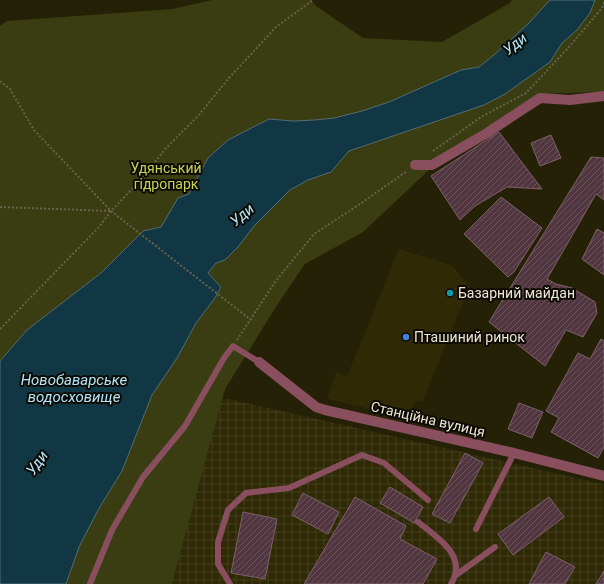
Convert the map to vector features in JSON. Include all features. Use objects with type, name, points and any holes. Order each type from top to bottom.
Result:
[{"type":"street","points":[[415,165],[432,165],[482,137],[540,98],[570,100],[604,96]]},
{"type":"street","name":"Станційна вулиця","points":[[259,362],[284,383],[320,409],[514,453],[604,476]]},
{"type":"lane","points":[[90,584],[112,530],[143,476],[185,426],[224,358],[233,346],[259,362]]},
{"type":"lane","points":[[476,529],[514,453]]},
{"type":"lane","points":[[230,584],[218,564],[218,542],[228,510],[246,493],[289,488],[362,455],[384,463],[428,500]]},
{"type":"lane","points":[[418,522],[448,548],[456,563],[456,575]]},
{"type":"lane","points":[[451,584],[456,575],[495,547]]},
{"type":"path","points":[[0,329],[99,227],[111,211],[140,181],[166,148],[198,116],[229,78],[276,27],[313,0]]},
{"type":"path","points":[[0,81],[10,89],[34,130],[111,211],[251,320]]},
{"type":"path","points":[[0,207],[111,211]]},
{"type":"shaded area","name":"Пташиний ринок","points":[[399,249],[451,265],[470,286],[422,402],[415,401],[410,418],[327,399],[336,373],[347,376]]},
{"type":"shaded area","points":[[222,399],[229,399],[603,484],[604,584],[172,584]]},
{"type":"green space","name":"Удянський гідропарк","points":[[212,0],[311,0],[316,6],[363,38],[442,42],[510,3],[512,0],[604,0],[604,92],[537,94],[429,170],[363,232],[305,264],[279,302],[225,389],[172,584],[0,584],[0,26],[7,21],[173,9]]},
{"type":"water","name":"Новобаварське водосховище","points":[[550,0],[595,0],[590,13],[577,30],[562,43],[550,62],[505,94],[484,105],[349,151],[331,172],[308,180],[290,190],[254,226],[238,247],[225,260],[216,263],[208,273],[221,287],[215,298],[196,323],[177,358],[152,395],[122,471],[98,510],[79,547],[66,584],[0,584],[0,361],[27,330],[101,273],[143,231],[161,227],[178,198],[189,194],[208,158],[228,140],[269,119],[293,121],[315,120],[334,118],[362,111],[389,102],[461,70],[479,67],[529,23]]},
{"type":"building","points":[[499,132],[542,189],[507,187],[475,206],[460,220],[431,176]]},
{"type":"building","points":[[551,135],[561,158],[540,166],[531,143]]},
{"type":"building","points":[[591,157],[604,158],[604,200],[596,194],[547,279],[556,284],[572,288],[595,302],[597,313],[583,337],[566,330],[545,366],[489,322]]},
{"type":"building","points":[[501,197],[542,228],[514,272],[508,277],[464,234]]},
{"type":"building","points":[[597,229],[604,233],[604,275],[582,259]]},
{"type":"building","points":[[601,339],[604,341],[604,447],[598,458],[551,432],[559,418],[546,411],[578,353],[590,359]]},
{"type":"building","points":[[519,403],[543,412],[532,438],[508,429]]},
{"type":"building","points":[[465,453],[483,463],[450,523],[432,514]]},
{"type":"building","points":[[390,487],[423,507],[414,523],[380,503]]},
{"type":"building","points":[[303,493],[339,512],[328,534],[292,515]]},
{"type":"building","points":[[355,497],[406,526],[400,539],[437,559],[423,584],[304,584]]},
{"type":"building","points":[[549,497],[564,517],[513,555],[498,534]]},
{"type":"building","points":[[243,512],[277,519],[265,579],[231,573]]},
{"type":"building","points":[[546,552],[575,567],[565,584],[529,584]]},
{"type":"building","points":[[604,571],[604,584],[596,584]]},
{"type":"place","name":"Базарний майдан","points":[[450,293]]},
{"type":"place","name":"Пташиний ринок","points":[[406,337]]},
{"type":"water label","name":"Уди","points":[[515,44]]},
{"type":"water label","name":"Уди","points":[[242,215]]},
{"type":"water label","name":"Уди","points":[[37,463]]}]
